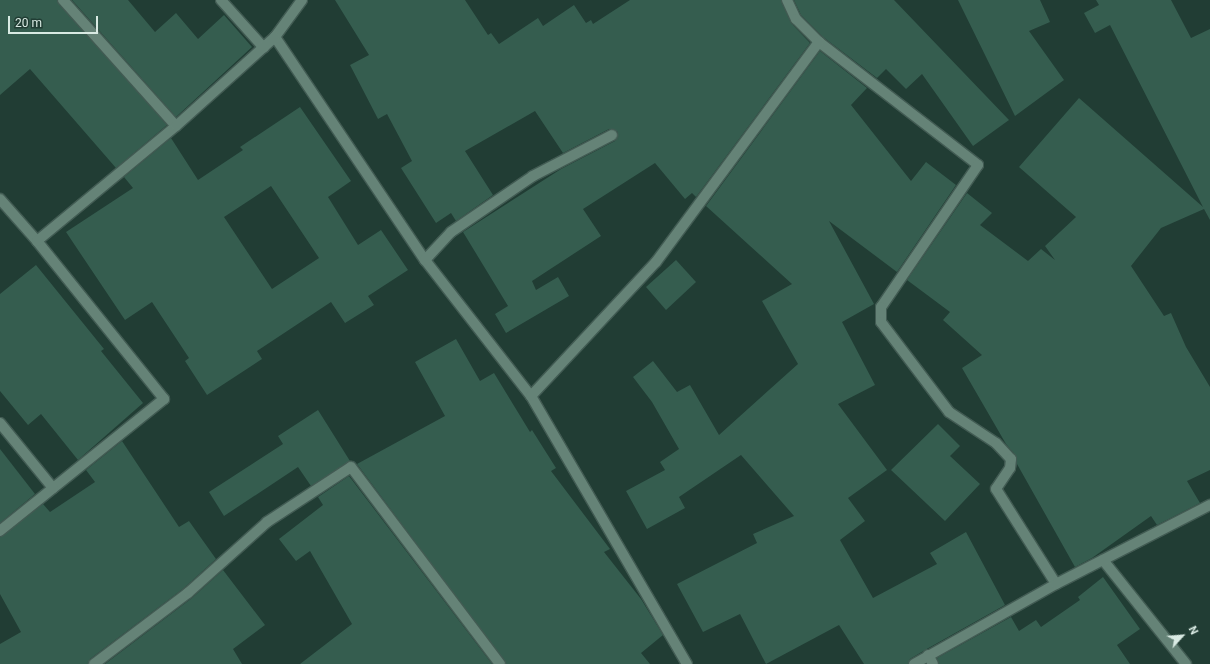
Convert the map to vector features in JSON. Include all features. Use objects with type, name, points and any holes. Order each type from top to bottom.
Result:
[{"type":"street","points":[[63,0],[176,126]]},
{"type":"street","points":[[221,0],[264,48]]},
{"type":"street","points":[[37,241],[176,126],[264,48],[275,37],[302,0]]},
{"type":"street","points":[[787,0],[796,18],[819,42],[978,165],[881,307],[881,322],[949,412],[996,443],[1011,460],[1010,468],[996,489],[1056,584]]},
{"type":"street","points":[[275,37],[425,260],[530,396],[687,664]]},
{"type":"street","points":[[530,396],[656,262],[819,42]]},
{"type":"street","points":[[425,260],[451,232],[533,176],[612,135]]},
{"type":"street","points":[[0,199],[37,241],[164,399],[0,531]]},
{"type":"street","points":[[0,423],[52,488]]},
{"type":"street","points":[[94,664],[188,593],[267,522],[351,467],[500,664]]},
{"type":"street","points":[[914,664],[931,660],[1056,584],[1210,505]]},
{"type":"street","points":[[1103,560],[1186,664]]},
{"type":"building","points":[[0,0],[57,0],[167,125],[116,168],[30,69],[0,95]]},
{"type":"building","points":[[72,0],[128,0],[155,32],[176,13],[198,39],[224,15],[252,47],[176,117]]},
{"type":"building","points":[[335,0],[465,0],[488,35],[491,33],[499,44],[538,18],[543,26],[574,5],[586,23],[591,20],[593,24],[630,0],[781,0],[791,23],[810,43],[696,197],[692,193],[685,199],[655,163],[583,209],[601,236],[532,281],[536,290],[558,277],[569,296],[506,333],[495,314],[508,306],[463,232],[561,169],[615,141],[618,132],[609,129],[563,153],[535,111],[465,151],[493,195],[456,221],[451,213],[436,223],[401,168],[412,161],[387,114],[378,119],[350,65],[369,55]]},
{"type":"building","points":[[794,0],[894,0],[1009,120],[973,146],[922,74],[906,89],[886,69],[877,78],[823,37],[801,15]]},
{"type":"building","points":[[958,0],[1040,0],[1050,22],[1029,31],[1064,80],[1015,116]]},
{"type":"building","points":[[1096,0],[1171,0],[1191,38],[1210,29],[1210,220],[1204,209],[1161,228],[1131,266],[1164,316],[1171,313],[1186,347],[1210,387],[1210,470],[1187,481],[1200,503],[1157,525],[1151,516],[1092,558],[1075,567],[1017,464],[1017,457],[1006,444],[962,368],[982,355],[943,320],[950,312],[907,280],[967,193],[992,213],[980,225],[1028,261],[1041,249],[1055,260],[1045,246],[1076,217],[1019,167],[1079,98],[1203,207],[1110,25],[1095,33],[1084,13],[1099,5]]},
{"type":"building","points":[[820,51],[867,88],[851,105],[911,181],[926,162],[956,185],[897,272],[829,221],[874,304],[842,322],[875,385],[838,404],[887,470],[848,498],[865,521],[840,540],[873,598],[937,564],[930,553],[966,532],[1005,605],[910,659],[908,664],[864,664],[839,625],[766,664],[740,614],[703,632],[677,584],[757,543],[753,534],[794,516],[741,455],[679,497],[685,508],[647,529],[626,491],[665,470],[660,462],[679,449],[652,402],[633,377],[653,361],[677,392],[690,385],[719,435],[798,364],[762,301],[792,284],[706,206]]},
{"type":"building","points":[[300,107],[351,181],[328,197],[358,245],[381,230],[408,270],[368,296],[374,305],[345,323],[331,302],[257,351],[262,359],[207,395],[185,361],[189,358],[152,302],[125,320],[66,232],[133,188],[124,177],[171,138],[198,180],[243,150],[240,147]],"holes":[[[271,186],[319,258],[272,289],[224,217]]]},
{"type":"building","points":[[676,260],[696,282],[666,310],[646,287]]},
{"type":"building","points":[[36,265],[104,349],[101,351],[143,403],[78,460],[41,414],[28,425],[0,391],[0,294]]},
{"type":"building","points":[[456,339],[480,381],[494,373],[530,432],[532,430],[556,468],[551,471],[610,549],[604,552],[641,599],[663,635],[641,653],[650,664],[506,664],[357,464],[445,416],[415,362]]},
{"type":"building","points":[[318,410],[350,461],[311,486],[298,467],[224,516],[209,492],[283,444],[278,436]]},
{"type":"building","points":[[938,424],[960,446],[950,456],[980,484],[945,521],[891,470]]},
{"type":"building","points":[[122,441],[179,527],[189,521],[216,559],[184,588],[90,659],[88,664],[0,664],[0,644],[21,632],[0,594],[0,537],[43,504],[50,512],[95,482],[86,470]]},
{"type":"building","points":[[0,449],[35,494],[0,523]]},
{"type":"building","points":[[349,476],[492,664],[300,664],[352,624],[310,551],[296,561],[279,539],[323,505],[318,497]]},
{"type":"building","points":[[223,570],[265,625],[233,649],[242,664],[105,664],[192,598]]},
{"type":"building","points":[[1103,577],[1140,629],[1117,645],[1130,664],[939,664],[937,658],[1011,617],[1019,631],[1036,620],[1041,627],[1080,600],[1078,597]]}]
